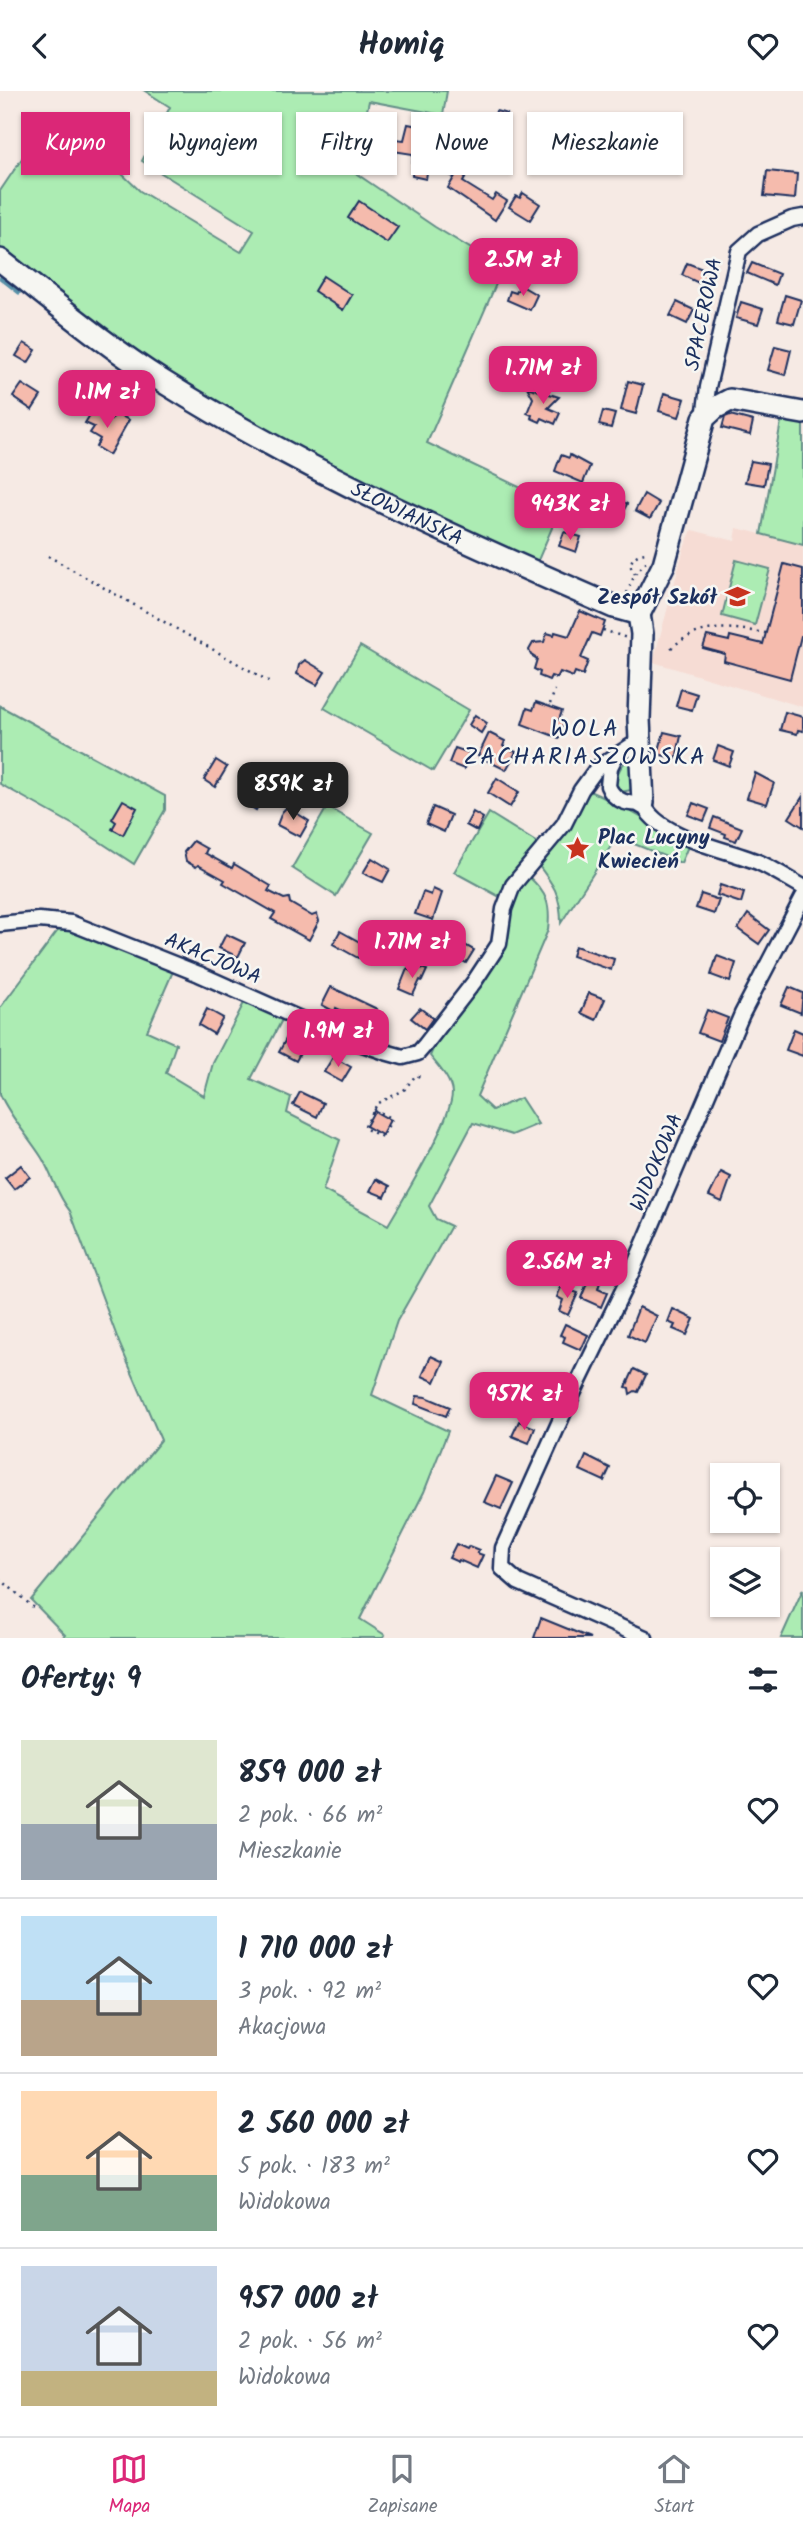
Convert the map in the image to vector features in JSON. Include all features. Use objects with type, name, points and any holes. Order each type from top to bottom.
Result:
[{"type":"street","name":"SPACEROWA","points":[[704,418],[708,387],[738,251],[758,234],[792,219],[803,218]]},
{"type":"street","name":"SŁOWIAŃSKA","points":[[0,260],[161,381],[262,440],[328,475],[494,554],[614,607],[639,614]]},
{"type":"street","points":[[803,413],[730,400],[704,418],[664,564],[639,614],[642,634],[639,741],[643,803],[650,815],[658,823],[680,834],[760,863],[803,887]]},
{"type":"street","name":"AKACJOWA","points":[[0,924],[39,920],[71,923],[174,963],[334,1034],[395,1055],[410,1056],[418,1053],[425,1045],[485,966],[499,944],[504,909],[513,885],[564,824],[597,768],[639,741]]},
{"type":"street","points":[[615,757],[610,767],[608,786],[616,797]]},
{"type":"street","points":[[586,784],[635,804],[643,803]]},
{"type":"street","name":"WIDOKOWA","points":[[645,1638],[518,1582],[502,1568],[503,1548],[629,1276],[742,1014],[803,897]]},
{"type":"path","points":[[627,593],[635,574],[630,565],[633,558],[643,553],[654,555]]},
{"type":"path","points":[[48,556],[272,683]]},
{"type":"path","points":[[671,648],[704,629],[730,627],[765,633]]},
{"type":"path","points":[[603,630],[624,637]]},
{"type":"path","points":[[550,704],[555,690]]},
{"type":"path","points":[[374,1109],[392,1118],[382,1137],[364,1128],[374,1109],[383,1100],[404,1090],[416,1075],[422,1077]]},
{"type":"path","points":[[0,1579],[33,1607]]},
{"type":"shaded area","name":"Zespół Szkół","points":[[737,528],[803,545],[803,707],[653,662],[684,548],[692,530],[735,541]]},
{"type":"green space","points":[[145,91],[447,91],[444,112],[427,112],[369,101],[367,112],[296,112],[296,175],[358,175],[435,227],[503,268],[427,443],[561,507],[536,565],[319,462],[162,372],[0,253],[0,191],[21,160],[21,175],[123,175],[140,191],[241,252],[254,231],[164,175],[282,175],[282,112],[167,112],[170,107]]},
{"type":"green space","points":[[782,416],[803,420],[803,545],[761,534]]},
{"type":"green space","points":[[736,560],[770,569],[755,625],[722,616]]},
{"type":"green space","points":[[360,646],[469,710],[433,771],[324,708]]},
{"type":"green space","points":[[0,706],[165,796],[165,810],[134,864],[79,828],[0,784]]},
{"type":"green space","points":[[632,757],[636,781],[631,790],[621,792],[615,786],[617,777],[622,766]]},
{"type":"green space","name":"Plac Lucyny Kwiecień","points":[[589,791],[689,844],[681,863],[617,837],[561,923],[555,890],[536,862]]},
{"type":"green space","points":[[327,807],[373,833],[336,896],[292,868]]},
{"type":"green space","points":[[489,813],[539,844],[498,896],[454,872]]},
{"type":"green space","points":[[528,876],[540,888],[546,900],[549,913],[548,930],[477,1096],[492,1110],[521,1098],[538,1124],[512,1135],[473,1123],[429,1206],[436,1219],[451,1226],[397,1321],[372,1395],[448,1431],[424,1492],[360,1619],[385,1635],[383,1638],[62,1638],[65,1635],[31,1600],[161,1440],[120,1345],[70,1211],[42,1158],[0,1094],[0,1008],[62,925],[174,969],[147,1031],[176,1044],[166,1073],[204,1096],[213,1063],[246,999],[284,1016],[251,1079],[291,1097],[287,1113],[340,1140],[323,1190],[388,1225],[426,1159],[450,1105],[452,1093],[449,1083],[430,1056],[436,1042],[495,965],[505,940],[512,905]]},
{"type":"green space","points":[[803,1589],[803,1638],[781,1638]]},
{"type":"building","points":[[408,124],[411,125],[411,154],[397,152],[397,139],[404,140]]},
{"type":"building","points":[[767,171],[797,174],[795,199],[764,196]]},
{"type":"building","points":[[412,175],[427,175],[426,179]]},
{"type":"building","points":[[456,175],[467,175],[463,182],[492,200],[496,194],[507,201],[495,220],[448,188]]},
{"type":"building","points":[[523,193],[540,204],[530,220],[509,207],[516,196],[520,198]]},
{"type":"building","points":[[359,201],[398,227],[387,243],[348,218]]},
{"type":"building","points":[[687,263],[713,273],[707,287],[682,275]]},
{"type":"building","points":[[752,263],[779,274],[775,285],[747,273]]},
{"type":"building","points":[[323,276],[352,295],[343,310],[314,291]]},
{"type":"building","points":[[520,285],[537,295],[530,310],[507,300],[510,291],[516,293]]},
{"type":"building","points":[[785,295],[801,300],[794,324],[778,320]]},
{"type":"building","points":[[677,302],[694,310],[687,324],[670,316]]},
{"type":"building","points":[[741,302],[763,309],[758,324],[736,318]]},
{"type":"building","points":[[24,343],[36,350],[28,363],[16,356]]},
{"type":"building","points":[[775,346],[791,350],[785,375],[768,370]]},
{"type":"building","points":[[628,381],[643,385],[636,414],[621,410]]},
{"type":"building","points":[[22,384],[41,396],[32,410],[13,397]]},
{"type":"building","points":[[527,387],[559,397],[548,408],[560,413],[555,424],[542,418],[540,422],[527,413],[533,398]]},
{"type":"building","points":[[664,393],[685,399],[679,417],[659,411]]},
{"type":"building","points":[[93,410],[111,420],[116,413],[129,420],[109,455],[96,447],[100,439],[90,433],[94,427],[85,423]]},
{"type":"building","points":[[603,411],[615,414],[611,428],[599,425]]},
{"type":"building","points":[[730,415],[753,421],[750,435],[722,428],[725,417]]},
{"type":"building","points":[[561,455],[569,458],[570,455],[590,466],[583,483],[555,471]]},
{"type":"building","points":[[751,461],[768,464],[764,485],[745,482]]},
{"type":"building","points":[[644,494],[659,503],[650,519],[635,511]]},
{"type":"building","points":[[612,496],[627,504],[621,516],[606,508]]},
{"type":"building","points":[[564,532],[581,537],[576,552],[559,546]]},
{"type":"building","points":[[784,564],[803,569],[803,636],[790,679],[724,661],[725,654],[703,648],[707,636],[729,641],[730,636],[763,644]]},
{"type":"building","points":[[580,611],[605,622],[600,636],[592,633],[581,658],[588,661],[583,675],[575,672],[573,677],[560,672],[557,678],[551,676],[549,680],[539,676],[540,672],[534,669],[537,659],[529,650],[533,643],[544,642],[547,633],[569,636]]},
{"type":"building","points":[[305,660],[325,672],[317,685],[297,674],[299,665]]},
{"type":"building","points":[[681,689],[697,694],[692,710],[676,706]]},
{"type":"building","points":[[536,702],[562,711],[559,720],[564,722],[559,738],[522,724],[527,708],[533,710]]},
{"type":"building","points":[[785,712],[803,717],[803,731],[798,730],[797,734],[780,730]]},
{"type":"building","points":[[475,715],[487,723],[481,733],[469,725]]},
{"type":"building","points":[[664,732],[681,736],[676,759],[658,754]]},
{"type":"building","points":[[489,733],[505,741],[503,746],[516,752],[506,770],[478,756]]},
{"type":"building","points":[[718,746],[734,752],[729,766],[713,760]]},
{"type":"building","points":[[455,748],[470,753],[464,769],[449,763]]},
{"type":"building","points":[[216,760],[227,767],[215,787],[204,780]]},
{"type":"building","points":[[755,773],[774,783],[767,804],[747,798]]},
{"type":"building","points":[[497,778],[519,792],[510,807],[488,793]]},
{"type":"building","points":[[250,785],[264,794],[256,810],[241,801]]},
{"type":"building","points":[[803,796],[803,827],[789,818]]},
{"type":"building","points":[[123,800],[137,808],[123,835],[112,829],[116,822],[112,819]]},
{"type":"building","points":[[693,803],[709,809],[704,821],[688,815]]},
{"type":"building","points":[[287,807],[309,821],[300,837],[277,825]]},
{"type":"building","points":[[433,807],[451,815],[444,832],[426,824]]},
{"type":"building","points":[[473,812],[483,818],[477,831],[466,825]]},
{"type":"building","points":[[714,817],[742,828],[736,841],[710,828]]},
{"type":"building","points":[[193,841],[207,849],[205,853],[232,868],[234,864],[271,886],[268,891],[284,899],[289,898],[290,903],[312,916],[317,914],[319,921],[309,940],[271,919],[275,913],[223,883],[225,880],[186,861],[184,852]]},
{"type":"building","points":[[372,858],[390,869],[383,882],[363,873]]},
{"type":"building","points":[[720,885],[744,893],[741,903],[717,895]]},
{"type":"building","points":[[433,889],[442,893],[433,920],[415,914],[423,892],[431,895]]},
{"type":"building","points":[[701,894],[719,900],[714,914],[696,908]]},
{"type":"building","points":[[748,914],[769,930],[759,944],[738,929]]},
{"type":"building","points":[[340,931],[365,945],[358,958],[333,944]]},
{"type":"building","points":[[443,933],[474,950],[466,963],[436,946]]},
{"type":"building","points":[[226,934],[245,943],[238,957],[219,948]]},
{"type":"building","points":[[575,946],[614,959],[611,970],[572,956]]},
{"type":"building","points":[[717,956],[736,963],[730,982],[711,975]]},
{"type":"building","points":[[416,966],[427,970],[413,995],[399,989],[407,969],[414,972]]},
{"type":"building","points":[[331,987],[377,1009],[369,1024],[336,1008],[335,1012],[322,1005]]},
{"type":"building","points":[[789,987],[803,993],[801,1013],[781,1005]]},
{"type":"building","points":[[589,993],[605,999],[596,1020],[581,1013]]},
{"type":"building","points":[[420,1008],[433,1018],[425,1029],[411,1018]]},
{"type":"building","points":[[207,1009],[223,1018],[214,1034],[199,1025]]},
{"type":"building","points":[[707,1010],[728,1018],[719,1041],[698,1033]]},
{"type":"building","points":[[794,1029],[803,1033],[803,1056],[786,1050]]},
{"type":"building","points":[[287,1037],[304,1046],[296,1061],[279,1052]]},
{"type":"building","points":[[333,1057],[351,1067],[342,1082],[324,1072]]},
{"type":"building","points":[[300,1092],[323,1103],[317,1117],[293,1105]]},
{"type":"building","points":[[374,1111],[390,1120],[382,1135],[366,1126]]},
{"type":"building","points":[[21,1165],[30,1177],[14,1189],[5,1178]]},
{"type":"building","points":[[721,1172],[731,1177],[722,1202],[709,1196]]},
{"type":"building","points":[[376,1179],[390,1186],[385,1197],[370,1191]]},
{"type":"building","points":[[594,1247],[609,1252],[598,1289],[607,1293],[601,1307],[581,1298],[592,1271],[584,1268]]},
{"type":"building","points":[[561,1287],[578,1293],[568,1315],[559,1311],[563,1300],[557,1297]]},
{"type":"building","points":[[639,1307],[657,1316],[645,1343],[628,1335]]},
{"type":"building","points":[[673,1309],[694,1319],[687,1335],[673,1329],[675,1325],[668,1322]]},
{"type":"building","points":[[565,1324],[588,1335],[581,1350],[563,1342],[565,1337],[560,1335]]},
{"type":"building","points":[[431,1356],[444,1362],[435,1382],[422,1376]]},
{"type":"building","points":[[634,1369],[646,1375],[638,1392],[630,1394],[629,1388],[626,1387]]},
{"type":"building","points":[[491,1382],[507,1389],[497,1406],[490,1402],[484,1390],[489,1388]]},
{"type":"building","points":[[536,1391],[556,1400],[550,1414],[529,1405]]},
{"type":"building","points":[[417,1396],[450,1407],[446,1416],[415,1404]]},
{"type":"building","points":[[519,1421],[535,1428],[529,1443],[512,1436]]},
{"type":"building","points":[[586,1456],[610,1468],[604,1481],[580,1470]]},
{"type":"building","points":[[496,1476],[513,1483],[501,1509],[484,1502]]},
{"type":"building","points":[[456,1544],[479,1550],[477,1553],[483,1555],[477,1568],[449,1558]]},
{"type":"building","points":[[541,1618],[590,1638],[534,1638]]},
{"type":"waterway","points":[[0,278],[19,293]]},
{"type":"place","name":"Zespół Szkół","points":[[737,597]]},
{"type":"place","name":"Plac Lucyny Kwiecień","points":[[578,849]]},
{"type":"district","name":"WOLA ZACHARIASZOWSKA","points":[[585,742]]}]
